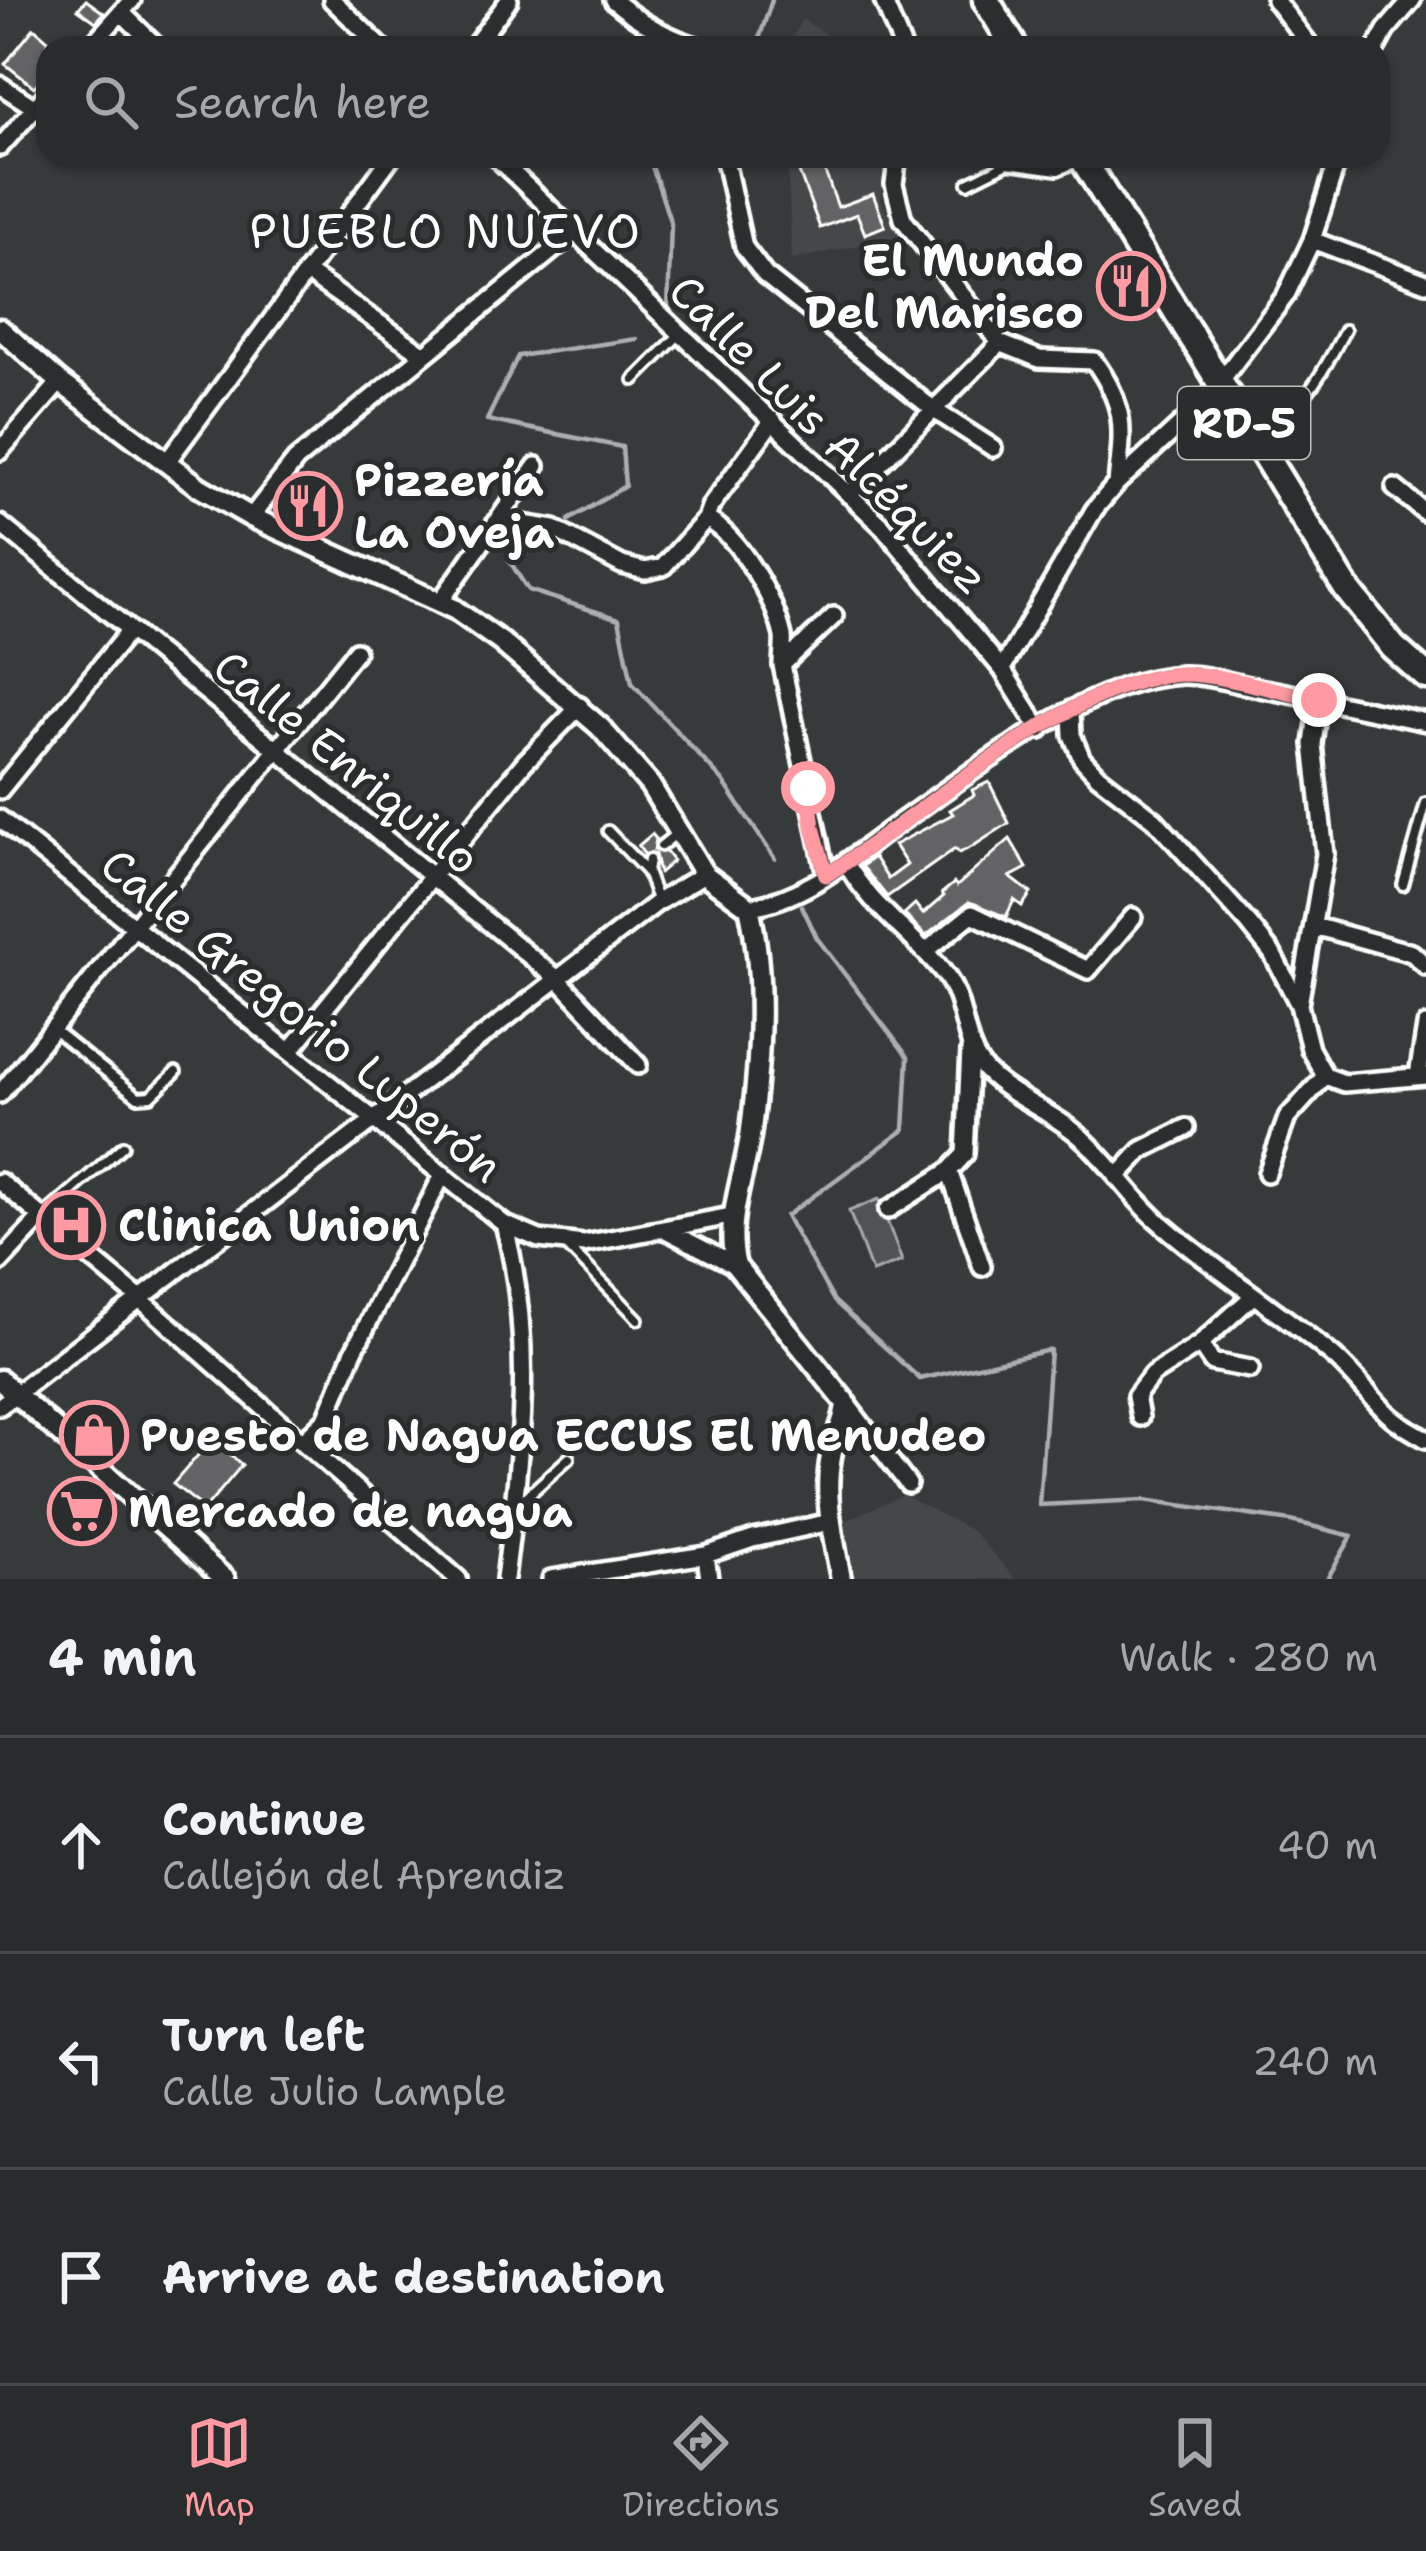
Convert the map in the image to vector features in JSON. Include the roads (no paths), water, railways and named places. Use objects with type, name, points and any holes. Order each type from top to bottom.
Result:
[{"type":"main road","points":[[994,4],[1009,36]]},
{"type":"main road","name":"RD-5","points":[[1088,168],[1346,588],[1393,647],[1426,676]]},
{"type":"street","points":[[332,0],[370,36]]},
{"type":"street","points":[[482,36],[509,0]]},
{"type":"street","points":[[613,0],[633,17],[670,36]]},
{"type":"street","points":[[884,0],[898,36]]},
{"type":"street","points":[[1382,36],[1412,0]]},
{"type":"street","points":[[1285,4],[1305,36]]},
{"type":"street","points":[[100,36],[127,6],[149,36]]},
{"type":"street","points":[[0,86],[35,107],[0,147]]},
{"type":"street","points":[[166,463],[383,168]]},
{"type":"street","name":"Calle Luis Alcéquiez","points":[[507,168],[882,526],[1002,669],[1040,730]]},
{"type":"street","points":[[727,168],[744,247],[765,275],[934,410],[993,448]]},
{"type":"street","points":[[896,168],[894,184],[903,218],[1000,343],[1039,358],[1094,362],[1118,399],[1117,483]]},
{"type":"street","points":[[1002,669],[1094,510],[1220,385],[1286,296],[1312,240],[1335,168]]},
{"type":"street","points":[[251,517],[296,460],[575,232]]},
{"type":"street","points":[[1312,240],[1426,283]]},
{"type":"street","points":[[306,272],[423,354]]},
{"type":"street","points":[[0,329],[59,382],[166,463],[251,517],[440,602],[501,642],[580,706],[650,785],[704,874],[749,908],[757,939],[760,987],[751,1129],[731,1216],[736,1266]]},
{"type":"street","points":[[849,495],[1000,343]]},
{"type":"street","points":[[0,451],[59,382]]},
{"type":"street","points":[[499,520],[554,530],[645,572],[663,567],[706,519],[772,420]]},
{"type":"street","points":[[440,602],[536,466]]},
{"type":"street","points":[[1395,488],[1426,513]]},
{"type":"street","points":[[706,519],[721,526],[738,545],[783,637],[782,664],[826,875]]},
{"type":"street","name":"Calle Enriquillo","points":[[0,524],[560,980],[638,1066]]},
{"type":"street","points":[[782,664],[834,616]]},
{"type":"street","points":[[0,790],[129,631]]},
{"type":"street","points":[[0,1094],[356,651]]},
{"type":"street","points":[[749,908],[779,903],[846,863],[1040,730],[1102,694],[1144,680],[1186,674],[1426,722]]},
{"type":"street","points":[[1299,1005],[1325,854],[1313,744],[1319,700]]},
{"type":"street","points":[[291,1050],[524,763],[580,706]]},
{"type":"street","points":[[1071,712],[1072,735],[1082,759],[1154,820],[1272,953],[1299,1005],[1310,1049],[1325,1076],[1344,1083],[1422,1076],[1426,1026]]},
{"type":"street","name":"Calle Gregorio Luperón","points":[[0,819],[504,1224],[517,1280],[525,1358],[524,1422],[505,1579]]},
{"type":"street","points":[[846,863],[861,888],[949,979],[961,1002],[970,1050],[965,1154],[950,1171],[888,1210]]},
{"type":"street","points":[[8,1400],[658,902],[704,874]]},
{"type":"street","points":[[926,951],[972,914],[1088,970],[1133,917]]},
{"type":"street","points":[[1314,926],[1412,953],[1426,966]]},
{"type":"street","points":[[970,1050],[987,1072],[1088,1142],[1154,1218],[1346,1367],[1390,1417],[1426,1439]]},
{"type":"street","points":[[1267,1173],[1288,1118],[1325,1076]]},
{"type":"street","points":[[1117,1178],[1142,1150],[1186,1128]]},
{"type":"street","points":[[950,1171],[982,1267]]},
{"type":"street","points":[[303,1441],[326,1419],[353,1353],[442,1174]]},
{"type":"street","points":[[0,1181],[458,1579]]},
{"type":"street","points":[[504,1224],[539,1239],[584,1244],[731,1216]]},
{"type":"street","points":[[0,1262],[42,1217]]},
{"type":"street","points":[[662,1228],[736,1266],[908,1484]]},
{"type":"street","points":[[1140,1417],[1136,1396],[1152,1375],[1200,1344],[1253,1296]]},
{"type":"street","points":[[1200,1344],[1212,1362],[1250,1369]]},
{"type":"street","points":[[0,1380],[8,1400],[225,1579]]},
{"type":"street","points":[[841,1579],[830,1522],[829,1471],[832,1450],[845,1424],[846,1403]]},
{"type":"street","points":[[550,1579],[706,1555],[830,1522]]},
{"type":"street","points":[[706,1555],[709,1579]]},
{"type":"lane","points":[[968,183],[998,168]]},
{"type":"lane","points":[[1255,441],[1296,410],[1314,388],[1345,330]]},
{"type":"lane","points":[[634,380],[681,333]]},
{"type":"lane","points":[[1403,885],[1426,803]]},
{"type":"lane","points":[[608,831],[647,872],[658,902]]},
{"type":"lane","points":[[661,846],[678,832]]},
{"type":"lane","points":[[647,872],[649,860]]},
{"type":"lane","points":[[53,1029],[138,1097],[151,1096],[176,1072]]},
{"type":"lane","points":[[42,1217],[123,1145]]},
{"type":"lane","points":[[565,1244],[638,1319]]},
{"type":"lane","points":[[515,1497],[525,1498],[569,1458]]},
{"type":"waterway","points":[[760,36],[772,0]]},
{"type":"waterway","points":[[653,168],[671,224],[668,309]]},
{"type":"waterway","points":[[569,520],[625,486],[622,447],[487,420],[518,356],[637,339]]},
{"type":"waterway","points":[[541,539],[509,560],[528,590],[619,619],[632,683],[723,781],[775,859]]},
{"type":"waterway","points":[[802,906],[817,938],[908,1057],[904,1130],[786,1216],[834,1301],[920,1379],[1050,1350],[1039,1505],[1144,1500],[1291,1521],[1352,1536],[1327,1579]]},
{"type":"place","name":"El Mundo Del Marisco","points":[[1131,286]]},
{"type":"place","name":"Pizzería La Oveja","points":[[308,506]]},
{"type":"place","name":"Clinica Union","points":[[71,1225]]},
{"type":"place","name":"Puesto de Nagua ECCUS El Menudeo","points":[[94,1435]]},
{"type":"place","name":"Mercado de nagua","points":[[82,1511]]},
{"type":"district","name":"PUEBLO NUEVO","points":[[446,231]]}]
